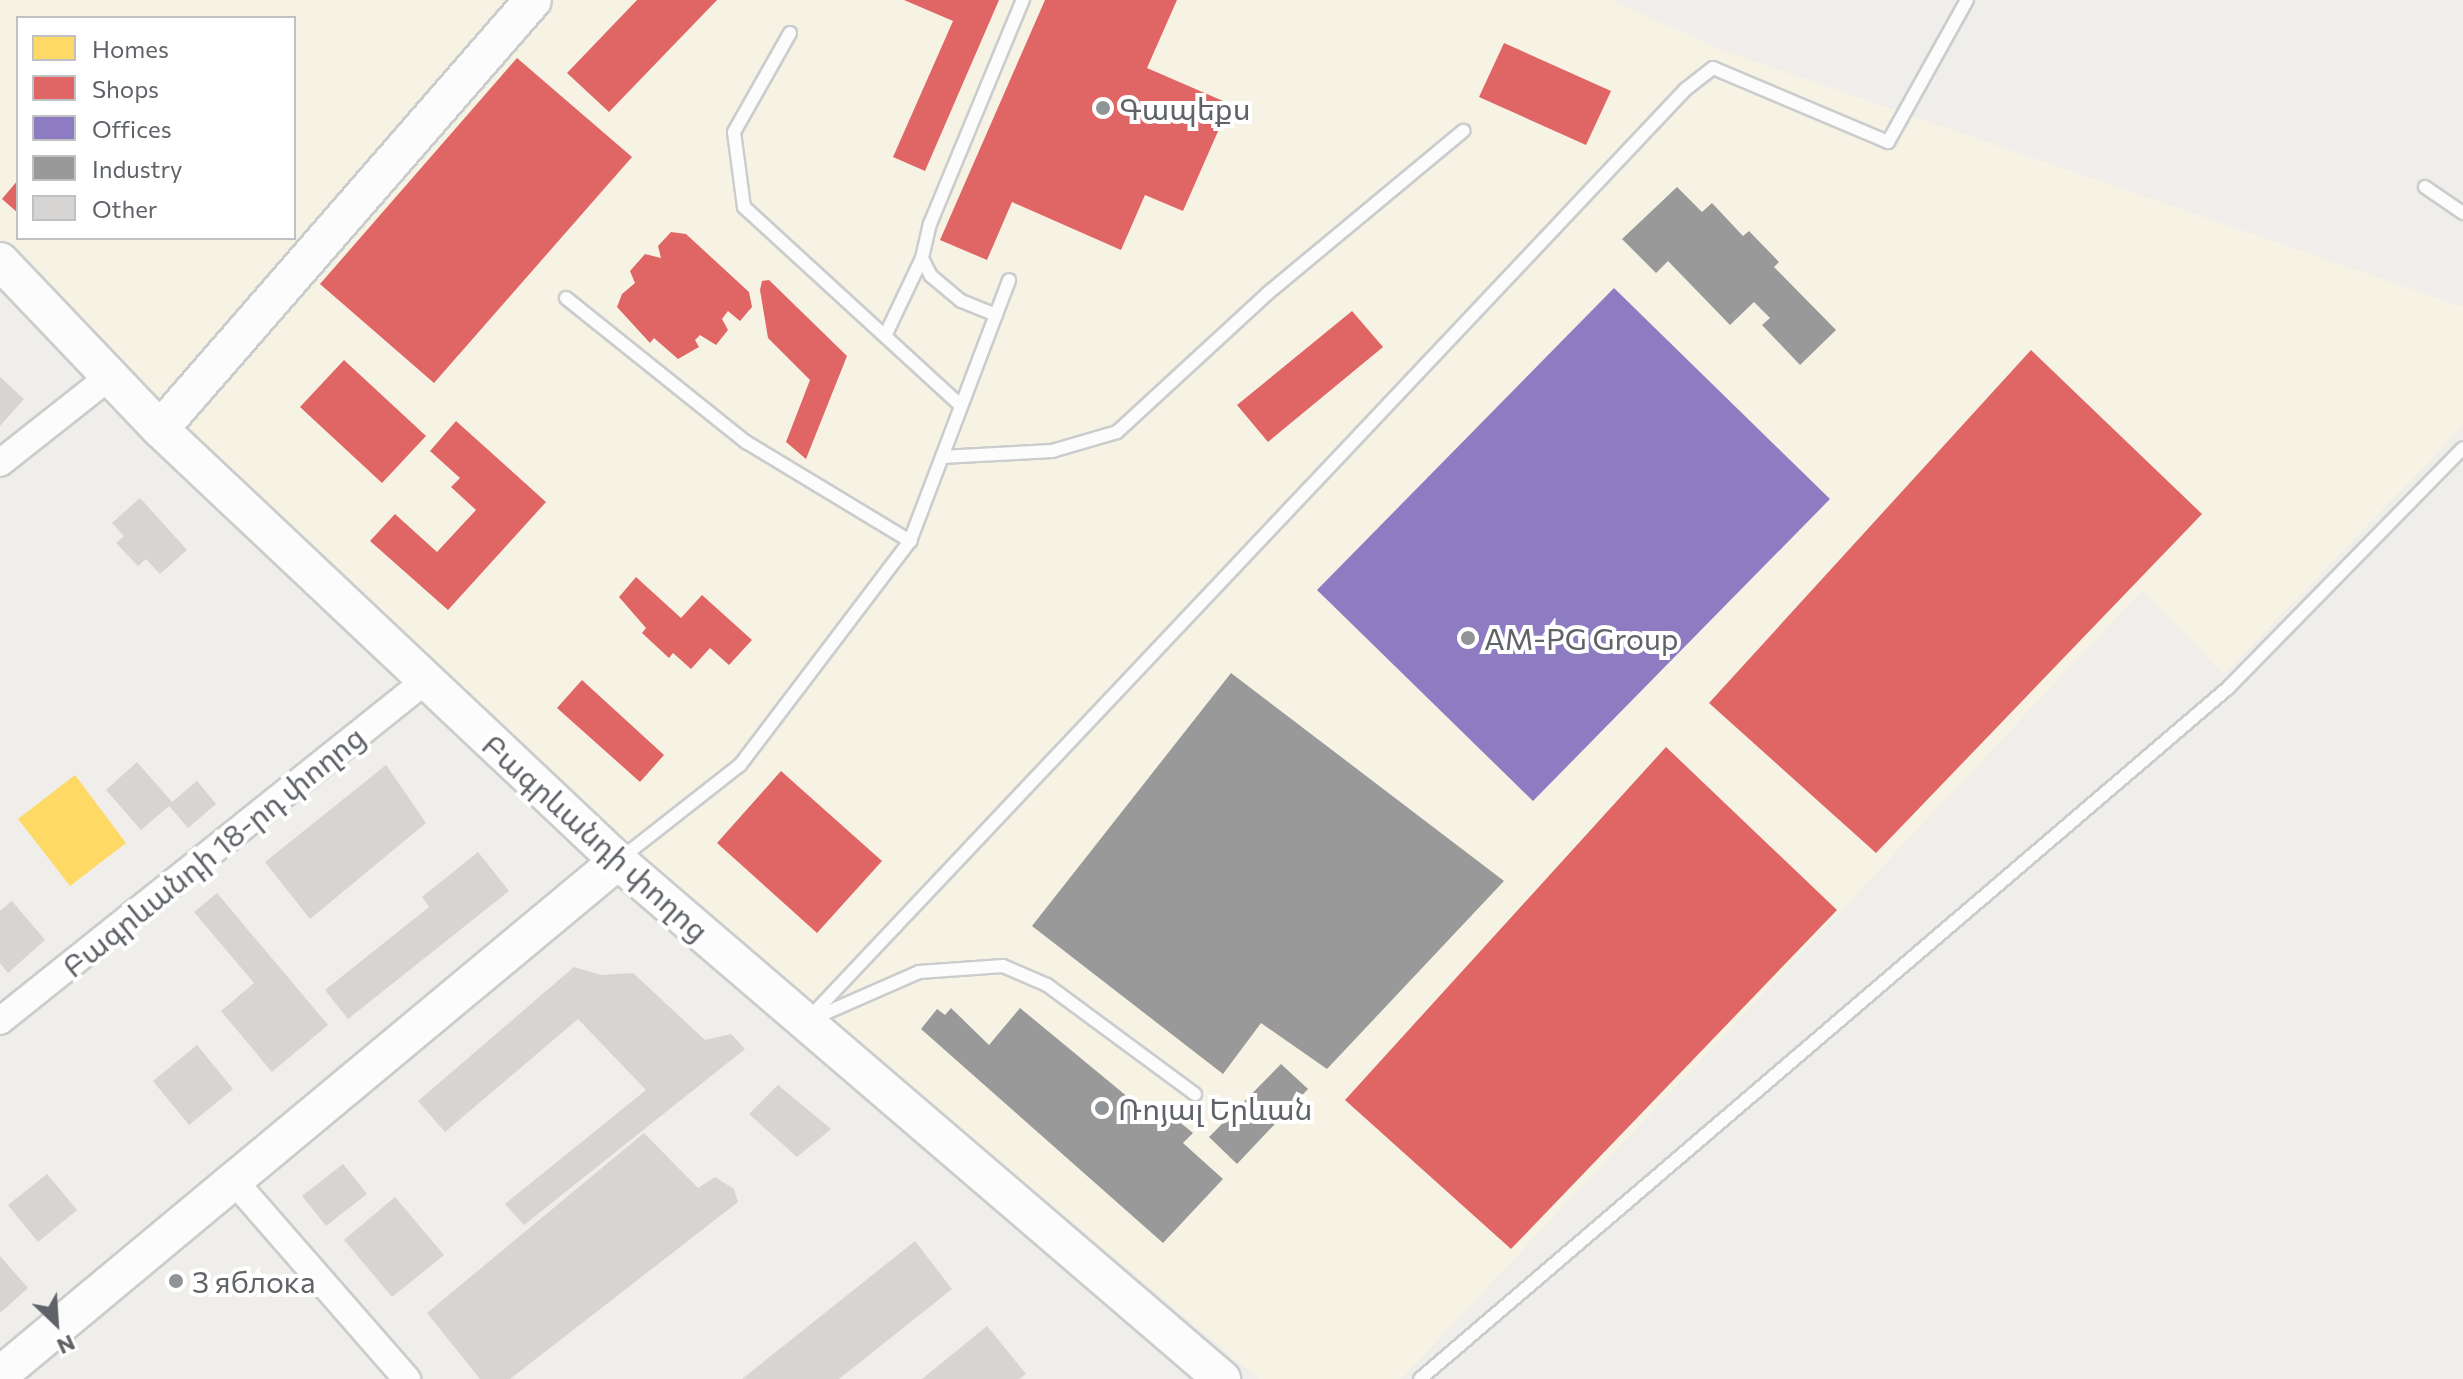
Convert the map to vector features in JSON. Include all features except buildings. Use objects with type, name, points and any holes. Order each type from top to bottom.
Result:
[{"type":"main road","points":[[160,429],[533,0]]},
{"type":"main road","name":"Բագրևանդի փողոց","points":[[0,261],[160,429],[618,861],[1222,1379]]},
{"type":"main road","points":[[0,1375],[618,861]]},
{"type":"street","points":[[0,463],[110,376]]},
{"type":"street","name":"Բագրևանդի 18-րդ փողոց","points":[[0,1021],[425,681]]},
{"type":"street","points":[[235,1182],[407,1379]]},
{"type":"lane","points":[[885,336],[922,258],[930,224],[1023,0]]},
{"type":"lane","points":[[805,1022],[1686,89],[1713,68],[1888,142],[1967,0]]},
{"type":"lane","points":[[790,33],[734,132],[744,207],[961,406]]},
{"type":"lane","points":[[942,457],[1052,451],[1117,432],[1268,293],[1463,131]]},
{"type":"lane","points":[[2425,187],[2463,213]]},
{"type":"lane","points":[[922,258],[931,276],[961,301],[996,315]]},
{"type":"lane","points":[[618,861],[740,765],[910,541],[1009,280]]},
{"type":"lane","points":[[566,298],[746,442],[910,541]]},
{"type":"lane","points":[[1420,1379],[2229,687],[2463,448]]},
{"type":"lane","points":[[805,1022],[919,972],[1003,966],[1047,985],[1195,1094]]},
{"type":"shaded area","points":[[0,0],[1612,0],[1722,50],[2463,307],[2463,426],[2224,674],[2142,590],[1401,1379],[1259,1379],[673,887],[0,252]]},
{"type":"place","name":"Գապեքս","points":[[1103,108]]},
{"type":"place","name":"AM-PG Group","points":[[1468,638]]},
{"type":"place","name":"Ռոյալ Երևան","points":[[1102,1108]]},
{"type":"place","name":"3 яблока","points":[[176,1281]]}]
